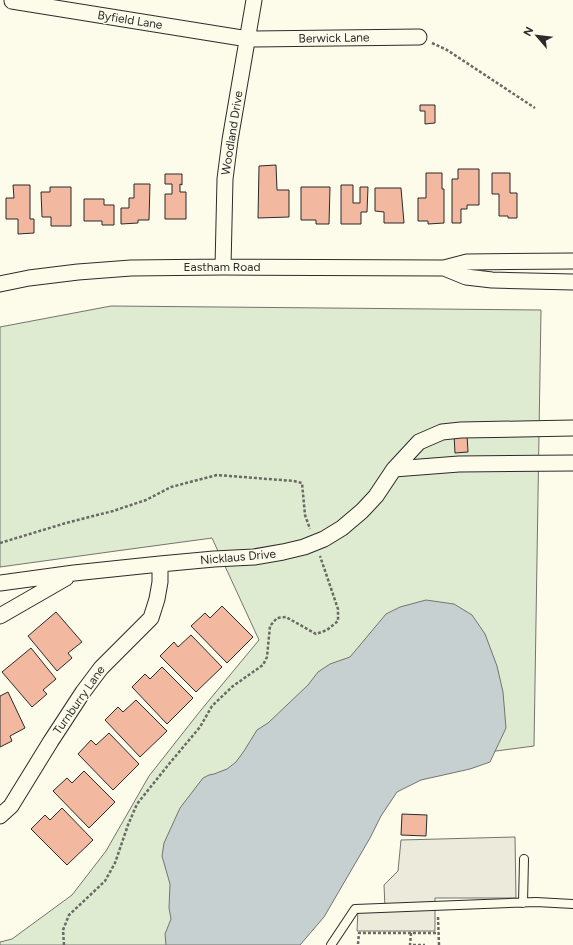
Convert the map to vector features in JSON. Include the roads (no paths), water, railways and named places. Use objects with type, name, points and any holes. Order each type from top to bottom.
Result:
[{"type":"street","name":"Woodland Drive","points":[[223,267],[225,179],[230,140],[254,0]]},
{"type":"street","name":"Byfield Lane","points":[[12,1],[248,39]]},
{"type":"street","name":"Berwick Lane","points":[[248,39],[419,37]]},
{"type":"street","name":"Eastham Road","points":[[0,284],[29,278],[78,272],[131,268],[444,268],[467,262],[573,262]]},
{"type":"street","name":"Eastham Road","points":[[444,268],[466,277],[492,280],[573,282]]},
{"type":"street","name":"Nicklaus Drive","points":[[0,583],[74,573],[160,564],[254,557],[304,547],[342,528],[362,511],[376,496],[394,469],[419,442],[442,432],[461,430],[573,428]]},
{"type":"street","points":[[394,469],[459,464],[573,463]]},
{"type":"street","name":"Turnburry Lane","points":[[0,816],[11,806],[87,686],[101,668],[151,618],[157,599],[160,582],[160,564]]},
{"type":"street","name":"Nicklaus Drive","points":[[0,616],[74,573]]},
{"type":"lane","points":[[523,903],[524,859]]},
{"type":"lane","points":[[331,945],[355,910],[536,902],[573,904]]}]
